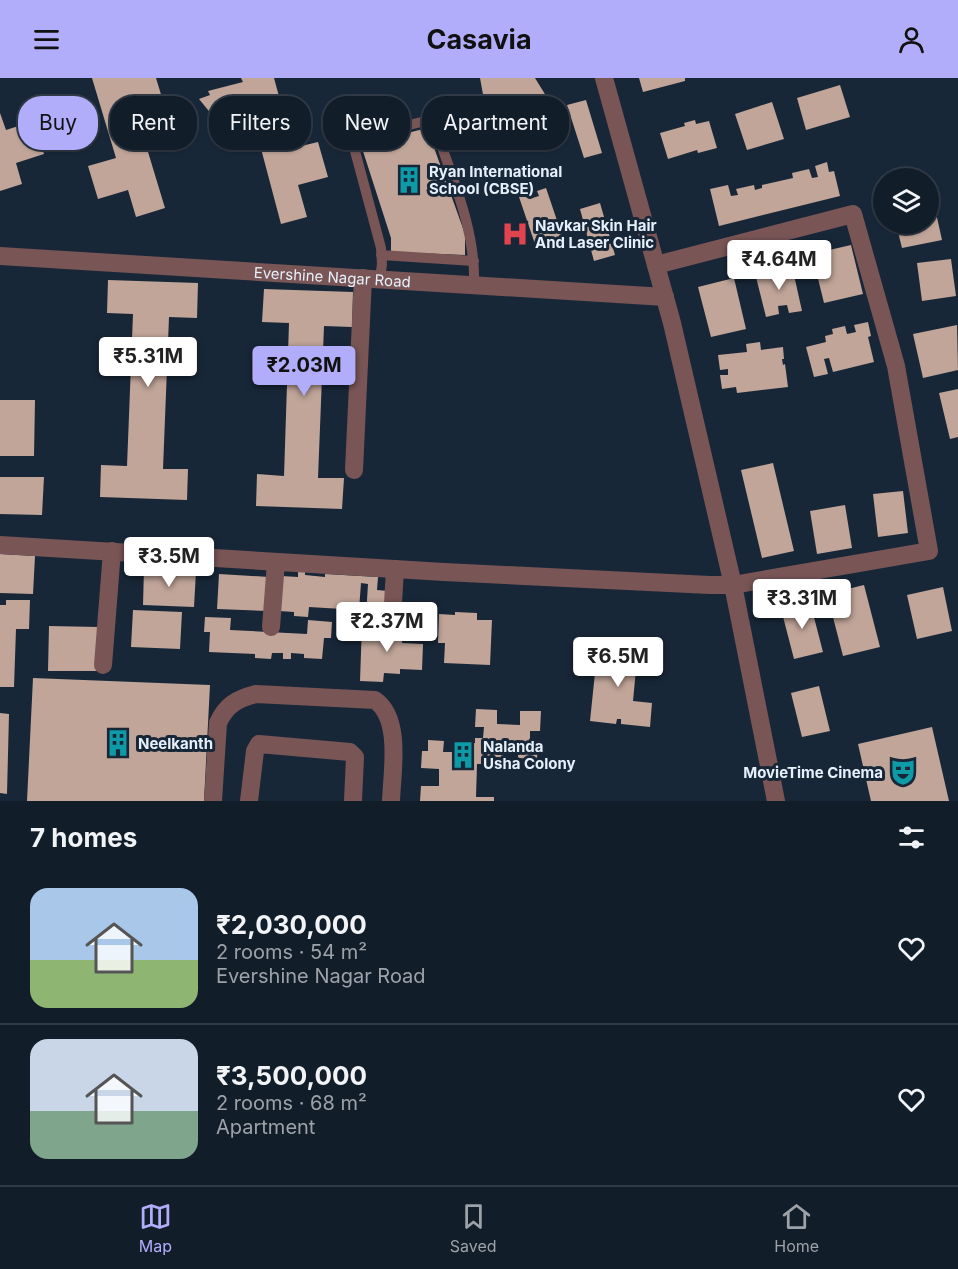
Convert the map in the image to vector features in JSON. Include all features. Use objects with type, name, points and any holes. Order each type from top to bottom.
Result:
[{"type":"street","points":[[604,78],[665,297],[733,585],[776,801]]},
{"type":"street","points":[[0,545],[395,569],[733,585],[929,551],[896,366],[853,214],[656,265]]},
{"type":"street","name":"Evershine Nagar Road","points":[[0,256],[665,297]]},
{"type":"street","points":[[354,470],[371,279]]},
{"type":"street","points":[[104,664],[112,551]]},
{"type":"street","points":[[271,627],[276,562]]},
{"type":"street","points":[[392,621],[395,569]]},
{"type":"street","points":[[213,801],[218,723],[223,711],[237,699],[256,694],[375,700],[383,706],[393,731],[391,801]]},
{"type":"street","points":[[249,801],[255,751],[259,744],[350,752],[355,757],[353,801]]},
{"type":"lane","points":[[371,279],[381,255],[355,151],[358,138],[425,121],[435,127],[470,230],[474,285]]},
{"type":"lane","points":[[381,255],[474,261]]},
{"type":"lane","points":[[427,258],[427,283]]},
{"type":"building","points":[[92,78],[156,78],[161,96],[110,96],[110,138]]},
{"type":"building","points":[[241,78],[274,78],[279,96],[209,96],[209,111],[199,99],[210,95],[208,91],[243,82]]},
{"type":"building","points":[[480,78],[535,78],[546,96],[483,96]]},
{"type":"building","points":[[639,78],[685,78],[685,81],[643,92]]},
{"type":"building","points":[[840,85],[850,117],[806,130],[797,98]]},
{"type":"building","points":[[586,100],[602,153],[584,158],[569,111],[569,104]]},
{"type":"building","points":[[772,102],[784,139],[747,150],[735,114]]},
{"type":"building","points":[[0,113],[6,130],[18,126],[18,150],[43,150],[44,154],[16,163],[22,184],[0,191]]},
{"type":"building","points":[[695,120],[696,124],[709,121],[717,148],[698,153],[697,150],[668,159],[660,133],[685,126],[684,123]]},
{"type":"building","name":"Ryan International School (CBSE)","points":[[422,129],[422,150],[435,150],[465,234],[465,255],[391,252],[391,238],[363,150],[410,150],[410,132]]},
{"type":"building","points":[[318,142],[328,177],[298,185],[307,217],[281,224],[261,150],[311,150],[311,144]]},
{"type":"building","points":[[114,150],[147,150],[165,208],[136,217],[128,190],[98,199],[88,166],[116,158]]},
{"type":"building","points":[[827,162],[829,172],[834,171],[840,196],[719,226],[710,189],[728,185],[731,196],[738,195],[736,189],[754,185],[755,190],[762,188],[762,185],[793,178],[792,173],[809,169],[812,178],[818,177],[815,166]]},
{"type":"building","points":[[546,188],[565,244],[553,248],[550,240],[546,242],[547,246],[537,250],[519,197],[527,194],[529,199],[539,196],[537,191]]},
{"type":"building","points":[[600,203],[615,255],[594,261],[580,209]]},
{"type":"building","points":[[939,226],[942,240],[902,248],[898,234],[939,234]]},
{"type":"building","points":[[851,245],[863,294],[824,303],[812,254]]},
{"type":"building","points":[[951,259],[956,296],[922,301],[917,263]]},
{"type":"building","points":[[792,266],[802,311],[789,313],[787,305],[778,306],[779,314],[766,317],[755,273]]},
{"type":"building","points":[[734,278],[746,329],[711,337],[698,287]]},
{"type":"building","points":[[108,280],[198,283],[197,318],[169,317],[163,469],[188,469],[187,500],[100,497],[101,465],[127,466],[133,314],[107,313]]},
{"type":"building","points":[[264,289],[353,292],[352,327],[324,326],[318,478],[344,478],[342,509],[256,506],[257,474],[284,476],[289,323],[262,322]]},
{"type":"building","points":[[868,322],[871,336],[868,337],[874,362],[833,372],[829,358],[824,359],[828,374],[814,377],[806,347],[826,342],[825,336],[833,334],[832,329],[845,326],[847,334],[856,332],[854,325]]},
{"type":"building","points":[[957,325],[958,370],[923,378],[913,334]]},
{"type":"building","points":[[760,342],[761,350],[783,347],[784,359],[782,359],[783,365],[785,364],[788,387],[737,393],[736,387],[722,389],[720,375],[728,375],[728,369],[720,370],[718,355],[747,352],[746,344]]},
{"type":"building","points":[[958,389],[958,437],[950,439],[939,393]]},
{"type":"building","points":[[0,400],[35,400],[34,456],[0,456]]},
{"type":"building","points":[[773,463],[794,551],[762,558],[741,470]]},
{"type":"building","points":[[0,477],[44,477],[42,515],[0,514]]},
{"type":"building","points":[[903,491],[908,533],[878,537],[873,494]]},
{"type":"building","points":[[845,505],[852,548],[817,554],[810,511]]},
{"type":"building","points":[[0,554],[35,556],[33,594],[0,593]]},
{"type":"building","points":[[144,568],[196,571],[194,607],[143,605]]},
{"type":"building","points":[[298,572],[325,577],[325,574],[378,577],[377,590],[388,591],[387,618],[366,617],[368,584],[361,583],[359,610],[309,607],[308,617],[294,616],[294,612],[279,611],[281,576],[298,577]]},
{"type":"building","points":[[219,574],[269,577],[267,611],[217,609]]},
{"type":"building","points":[[864,585],[880,647],[843,656],[827,594]]},
{"type":"building","points":[[943,587],[952,631],[917,639],[907,595]]},
{"type":"building","points":[[6,600],[30,600],[29,629],[16,629],[14,687],[0,687],[0,605],[6,605]]},
{"type":"building","points":[[810,602],[823,652],[794,659],[781,609]]},
{"type":"building","points":[[133,610],[182,612],[180,649],[131,647]]},
{"type":"building","points":[[455,612],[477,613],[477,620],[492,620],[490,665],[444,663],[445,643],[438,643],[439,614],[455,615]]},
{"type":"building","points":[[205,617],[231,618],[230,630],[307,634],[308,620],[332,622],[331,638],[324,638],[322,659],[304,658],[304,654],[291,653],[291,659],[283,659],[283,653],[272,653],[271,659],[255,658],[255,654],[209,652],[210,632],[204,632]]},
{"type":"building","points":[[362,625],[387,626],[386,629],[403,630],[402,643],[423,644],[422,670],[400,669],[400,674],[384,673],[383,682],[360,681]]},
{"type":"building","points":[[49,626],[98,627],[98,671],[48,671]]},
{"type":"building","points":[[598,644],[638,648],[633,701],[652,703],[650,727],[621,724],[621,719],[617,719],[616,724],[590,721]]},
{"type":"building","name":"Neelkanth","points":[[33,678],[210,685],[204,801],[27,801]]},
{"type":"building","points":[[819,686],[830,731],[802,737],[791,693]]},
{"type":"building","name":"Nalanda Usha Colony","points":[[476,709],[497,710],[497,724],[520,725],[520,711],[541,711],[540,731],[530,731],[530,742],[538,743],[537,759],[518,758],[518,751],[504,751],[504,758],[496,757],[496,764],[477,764],[476,797],[494,797],[494,801],[420,801],[421,786],[439,786],[439,769],[421,768],[422,751],[428,751],[428,740],[444,741],[443,752],[456,752],[457,743],[475,743],[475,738],[483,738],[484,727],[475,727]]},
{"type":"building","points":[[0,713],[9,714],[7,794],[0,793]]},
{"type":"building","name":"MovieTime Cinema","points":[[932,727],[949,801],[871,801],[858,744]]},
{"type":"place","name":"Ryan International School (CBSE)","points":[[409,180]]},
{"type":"place","name":"Navkar Skin Hair And Laser Clinic","points":[[515,234]]},
{"type":"place","name":"Neelkanth","points":[[118,743]]},
{"type":"place","name":"Nalanda Usha Colony","points":[[463,755]]},
{"type":"place","name":"MovieTime Cinema","points":[[903,772]]}]
